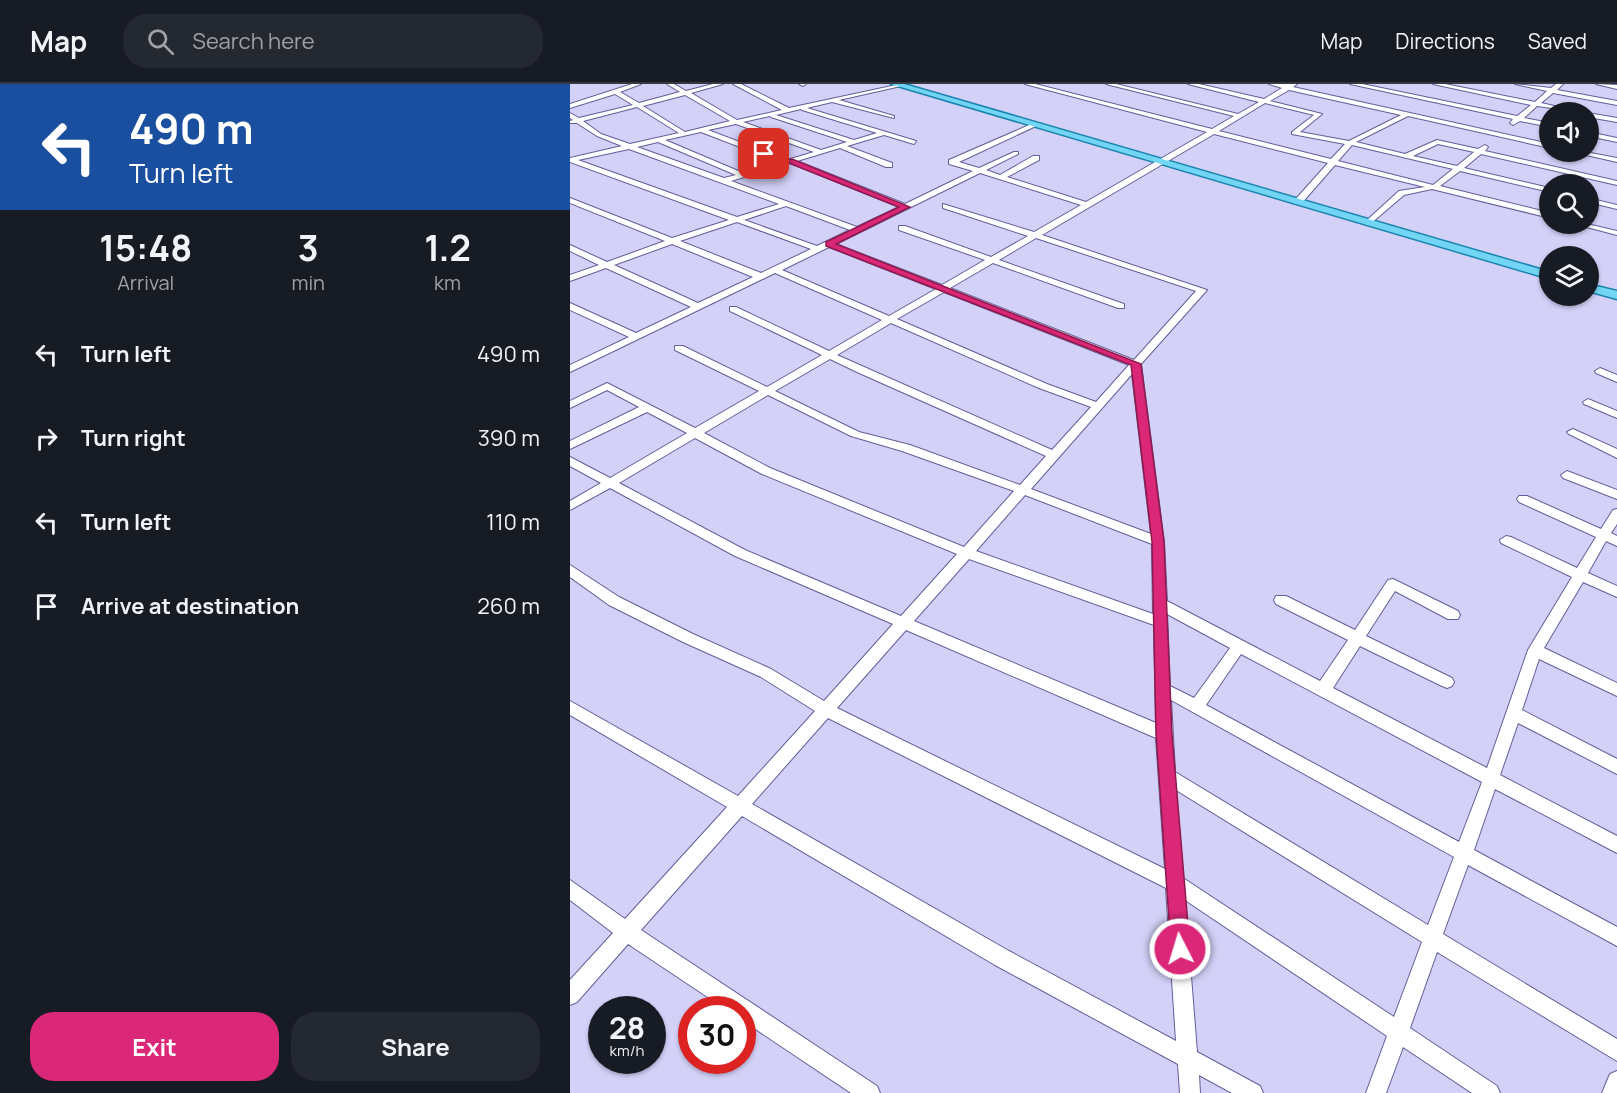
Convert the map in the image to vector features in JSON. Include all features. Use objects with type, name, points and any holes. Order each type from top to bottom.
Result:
[{"type":"main road","points":[[897,85],[1539,273]]},
{"type":"main road","points":[[1599,290],[1617,296]]},
{"type":"street","points":[[570,106],[638,84]]},
{"type":"street","points":[[670,84],[736,122],[821,152]]},
{"type":"street","points":[[574,122],[720,84]]},
{"type":"street","points":[[736,84],[789,111]]},
{"type":"street","points":[[1028,84],[1539,213]]},
{"type":"street","points":[[1191,84],[1319,114],[1294,133],[1350,143],[1539,187]]},
{"type":"street","points":[[1272,84],[1291,86],[1539,144]]},
{"type":"street","points":[[1353,84],[1539,124]]},
{"type":"street","points":[[1436,84],[1539,105]]},
{"type":"street","points":[[1518,84],[1614,103]]},
{"type":"street","points":[[1369,223],[1402,193],[1437,188],[1560,84]]},
{"type":"street","points":[[1599,84],[1617,87]]},
{"type":"street","points":[[570,160],[897,85]]},
{"type":"street","points":[[1113,86],[1240,116]]},
{"type":"street","points":[[570,506],[1291,86]]},
{"type":"street","points":[[615,91],[683,134]]},
{"type":"street","points":[[1086,99],[1096,95]]},
{"type":"street","points":[[579,97],[588,101]]},
{"type":"street","points":[[833,101],[892,117]]},
{"type":"street","points":[[1599,110],[1614,103]]},
{"type":"street","points":[[802,108],[914,142]]},
{"type":"street","points":[[1298,202],[1350,143],[1407,114]]},
{"type":"street","points":[[570,115],[574,122],[599,135],[858,230]]},
{"type":"street","points":[[771,115],[854,142]]},
{"type":"street","points":[[1599,117],[1617,120]]},
{"type":"street","points":[[1034,125],[952,162],[1089,205]]},
{"type":"street","points":[[700,130],[906,207]]},
{"type":"street","points":[[723,181],[884,133]]},
{"type":"street","points":[[1599,136],[1617,140]]},
{"type":"street","points":[[656,139],[742,175]]},
{"type":"street","points":[[1406,156],[1435,142],[1617,183]]},
{"type":"street","points":[[840,146],[889,165]]},
{"type":"street","points":[[570,369],[1016,153]]},
{"type":"street","points":[[1599,156],[1617,160]]},
{"type":"street","points":[[1001,177],[1036,158]]},
{"type":"street","points":[[570,160],[818,249]]},
{"type":"street","points":[[570,200],[762,277]]},
{"type":"street","points":[[1599,203],[1617,207]]},
{"type":"street","points":[[570,278],[605,264],[785,204]]},
{"type":"street","points":[[570,995],[1202,290],[946,206]]},
{"type":"street","points":[[902,228],[1120,306]]},
{"type":"street","points":[[1599,229],[1617,233]]},
{"type":"street","points":[[829,244],[1136,364]]},
{"type":"street","points":[[570,248],[699,307]]},
{"type":"street","points":[[776,270],[1043,386],[1098,406]]},
{"type":"street","points":[[570,306],[637,337]]},
{"type":"street","points":[[733,309],[1054,455]]},
{"type":"street","points":[[679,348],[766,393],[855,434],[906,448],[1158,542]]},
{"type":"street","points":[[1136,364],[1158,542],[1164,734],[1190,1093]]},
{"type":"street","points":[[1600,371],[1617,379]]},
{"type":"street","points":[[570,405],[607,386],[766,471],[966,553],[1161,622]]},
{"type":"street","points":[[1588,402],[1617,415]]},
{"type":"street","points":[[570,445],[646,408]]},
{"type":"street","points":[[1573,432],[1617,454]]},
{"type":"street","points":[[570,461],[740,553],[1164,734]]},
{"type":"street","points":[[1567,475],[1617,495]]},
{"type":"street","points":[[1523,499],[1617,541]]},
{"type":"street","points":[[1376,1093],[1491,778],[1534,650],[1617,513]]},
{"type":"street","points":[[1506,540],[1617,592]]},
{"type":"street","points":[[570,570],[614,601],[766,673],[826,710],[1175,883],[1491,1093]]},
{"type":"street","points":[[1323,690],[1393,584],[1453,615]]},
{"type":"street","points":[[1281,600],[1447,682]]},
{"type":"street","points":[[1160,604],[1617,845]]},
{"type":"street","points":[[1196,707],[1239,646]]},
{"type":"street","points":[[1534,650],[1617,690]]},
{"type":"street","points":[[1163,689],[1617,937]]},
{"type":"street","points":[[570,707],[1002,958],[1253,1093]]},
{"type":"street","points":[[1514,713],[1617,767]]},
{"type":"street","points":[[1167,776],[1617,1051]]},
{"type":"street","points":[[570,889],[627,932],[870,1093]]},
{"type":"street","points":[[1612,1093],[1617,1081]]},
{"type":"route","points":[[764,154],[786,162],[790,161],[906,207],[829,244],[1136,364],[1158,542],[1164,734],[1180,949]]}]
